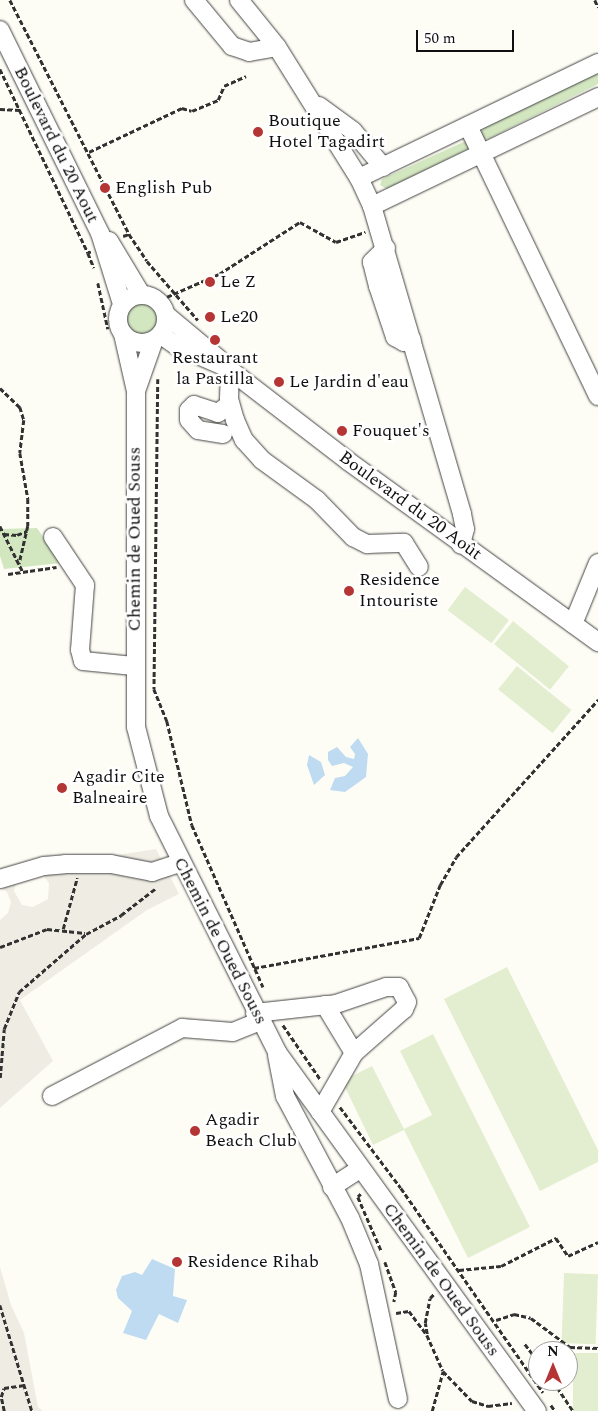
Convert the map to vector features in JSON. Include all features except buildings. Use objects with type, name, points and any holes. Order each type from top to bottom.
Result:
[{"type":"street","points":[[194,0],[232,46],[249,52],[277,47]]},
{"type":"street","points":[[238,0],[277,47],[359,178],[372,206],[386,248],[464,522],[461,544]]},
{"type":"street","name":"Boulevard du 20 Aout","points":[[0,30],[28,107],[105,240]]},
{"type":"street","points":[[359,178],[598,63]]},
{"type":"street","points":[[372,206],[598,97]]},
{"type":"street","points":[[312,101],[353,131],[383,167]]},
{"type":"street","points":[[468,126],[598,396]]},
{"type":"street","points":[[105,240],[141,294],[163,308],[157,337],[141,343],[116,333],[117,319],[122,304],[130,297],[141,294]]},
{"type":"street","points":[[105,240],[122,304]]},
{"type":"street","name":"Boulevard du 20 Août","points":[[163,308],[218,356],[228,369]]},
{"type":"street","name":"Chemin de Oued Souss","points":[[116,333],[136,391],[135,710],[140,748],[159,816],[236,976],[262,1015],[277,1052],[360,1169],[544,1407]]},
{"type":"street","name":"Chemin de Oued Souss","points":[[136,391],[157,337]]},
{"type":"street","name":"Boulevard du 20 Août","points":[[157,337],[228,369],[461,544],[598,642]]},
{"type":"street","points":[[228,369],[230,404],[244,440],[262,460],[317,500],[353,537],[367,544],[404,543],[419,566]]},
{"type":"street","points":[[223,434],[198,430],[189,420],[189,410],[194,405],[218,413],[230,404]]},
{"type":"street","points":[[53,537],[74,564],[85,585],[80,650],[83,661],[134,666]]},
{"type":"street","points":[[577,627],[598,563]]},
{"type":"street","points":[[577,627],[598,596]]},
{"type":"street","points":[[0,879],[44,866],[65,864],[111,864],[152,872],[180,863]]},
{"type":"street","points":[[52,1096],[182,1028],[233,1032],[262,1015],[326,1005],[386,987],[399,987],[407,1002],[404,1009],[354,1053],[329,1092],[320,1112]]},
{"type":"street","points":[[326,1005],[354,1053]]},
{"type":"street","points":[[277,1052],[285,1096],[350,1218],[369,1264],[398,1399]]},
{"type":"street","points":[[332,1187],[360,1169]]},
{"type":"path","points":[[10,0],[89,152],[129,234],[202,324]]},
{"type":"path","points":[[595,0],[598,7]]},
{"type":"path","points":[[0,69],[28,107],[97,277],[116,333]]},
{"type":"path","points":[[89,152],[182,108],[192,112],[218,100],[224,86],[246,76]]},
{"type":"path","points":[[0,109],[28,107]]},
{"type":"path","points":[[163,308],[176,293],[219,274],[300,222],[336,242],[378,227]]},
{"type":"path","points":[[88,254],[105,240],[129,234]]},
{"type":"path","points":[[158,374],[154,689],[167,721],[192,825],[255,968],[262,1015],[329,1092],[459,1270],[546,1396]]},
{"type":"path","points":[[0,388],[20,407],[24,420],[20,454],[28,499],[27,531],[19,564]]},
{"type":"path","points":[[0,526],[23,572]]},
{"type":"path","points":[[4,534],[17,535],[27,531]]},
{"type":"path","points":[[8,574],[74,564]]},
{"type":"path","points":[[236,976],[255,968],[419,938],[440,885],[456,857],[598,700]]},
{"type":"path","points":[[63,929],[73,884],[82,876]]},
{"type":"path","points":[[0,1078],[4,1029],[14,1000],[30,980],[86,934],[121,915],[160,886]]},
{"type":"path","points":[[148,887],[154,889]]},
{"type":"path","points":[[0,946],[40,931],[63,929],[86,934]]},
{"type":"path","points":[[459,1270],[501,1266],[556,1238],[568,1256],[598,1242]]},
{"type":"path","points":[[427,1335],[425,1323],[430,1298],[436,1293]]},
{"type":"path","points":[[0,1305],[32,1411]]},
{"type":"path","points":[[396,1313],[409,1311],[427,1335],[443,1371],[472,1401],[488,1406],[514,1402]]},
{"type":"path","points":[[495,1321],[514,1314],[531,1318],[570,1347],[598,1348]]},
{"type":"path","points":[[525,1344],[528,1348]]},
{"type":"path","points":[[432,1411],[443,1371]]},
{"type":"path","points":[[4,1411],[1,1397],[4,1388],[25,1385]]},
{"type":"path","points":[[560,1391],[573,1411]]},
{"type":"path","points":[[544,1407],[555,1411]]},
{"type":"green space","points":[[598,71],[598,84],[490,138],[485,139],[481,132],[485,127]]},
{"type":"green space","points":[[470,139],[470,148],[387,189],[380,185],[382,179]]},
{"type":"green space","points":[[142,303],[154,308],[159,320],[154,332],[142,337],[130,332],[125,320],[130,308]]},
{"type":"green space","points":[[37,528],[61,563],[4,569],[0,556],[0,529]]},
{"type":"green space","points":[[465,587],[509,620],[491,643],[448,610]]},
{"type":"green space","points":[[513,621],[569,666],[550,690],[494,644]]},
{"type":"green space","points":[[517,666],[571,710],[553,733],[498,689]]},
{"type":"green space","points":[[507,967],[598,1150],[598,1162],[540,1191],[444,999]]},
{"type":"green space","points":[[433,1034],[530,1227],[468,1258],[404,1130],[373,1145],[342,1081],[372,1066],[404,1129],[432,1115],[400,1051]]},
{"type":"green space","points":[[564,1273],[598,1274],[596,1344],[578,1344],[578,1341],[562,1341]]},
{"type":"green space","points":[[578,1353],[598,1353],[598,1411],[573,1411],[573,1391],[578,1391]]},
{"type":"shaded area","points":[[156,849],[179,894],[147,910],[20,1000],[53,1061],[0,1108],[0,920],[8,913],[11,902],[7,892],[0,887],[0,873]],"holes":[[[42,874],[49,883],[48,899],[33,907],[22,905],[14,891],[17,879]]]},
{"type":"shaded area","points":[[0,1267],[11,1305],[24,1333],[38,1407],[43,1411],[0,1411]]},
{"type":"water","points":[[358,738],[368,754],[366,777],[345,792],[330,790],[335,778],[345,776],[353,767],[344,763],[332,766],[328,760],[328,752],[337,747],[346,757],[354,759],[355,754],[350,747]]},
{"type":"water","points":[[309,755],[321,762],[325,775],[314,785],[307,765]]},
{"type":"water","points":[[152,1259],[175,1269],[173,1296],[187,1300],[178,1323],[159,1314],[146,1340],[123,1333],[132,1311],[118,1298],[116,1290],[122,1276],[135,1272],[142,1275]]},
{"type":"place","name":"Boutique Hotel Tagadirt","points":[[258,132]]},
{"type":"place","name":"English Pub","points":[[105,188]]},
{"type":"place","name":"Le Z","points":[[210,282]]},
{"type":"place","name":"Le20","points":[[210,317]]},
{"type":"place","name":"Restaurant la Pastilla","points":[[215,340]]},
{"type":"place","name":"Le Jardin d'eau","points":[[279,382]]},
{"type":"place","name":"Fouquet's","points":[[342,431]]},
{"type":"place","name":"Residence Intouriste","points":[[349,591]]},
{"type":"place","name":"Agadir Cite Balneaire","points":[[62,788]]},
{"type":"place","name":"Agadir Beach Club","points":[[195,1131]]},
{"type":"place","name":"Residence Rihab","points":[[177,1262]]}]
